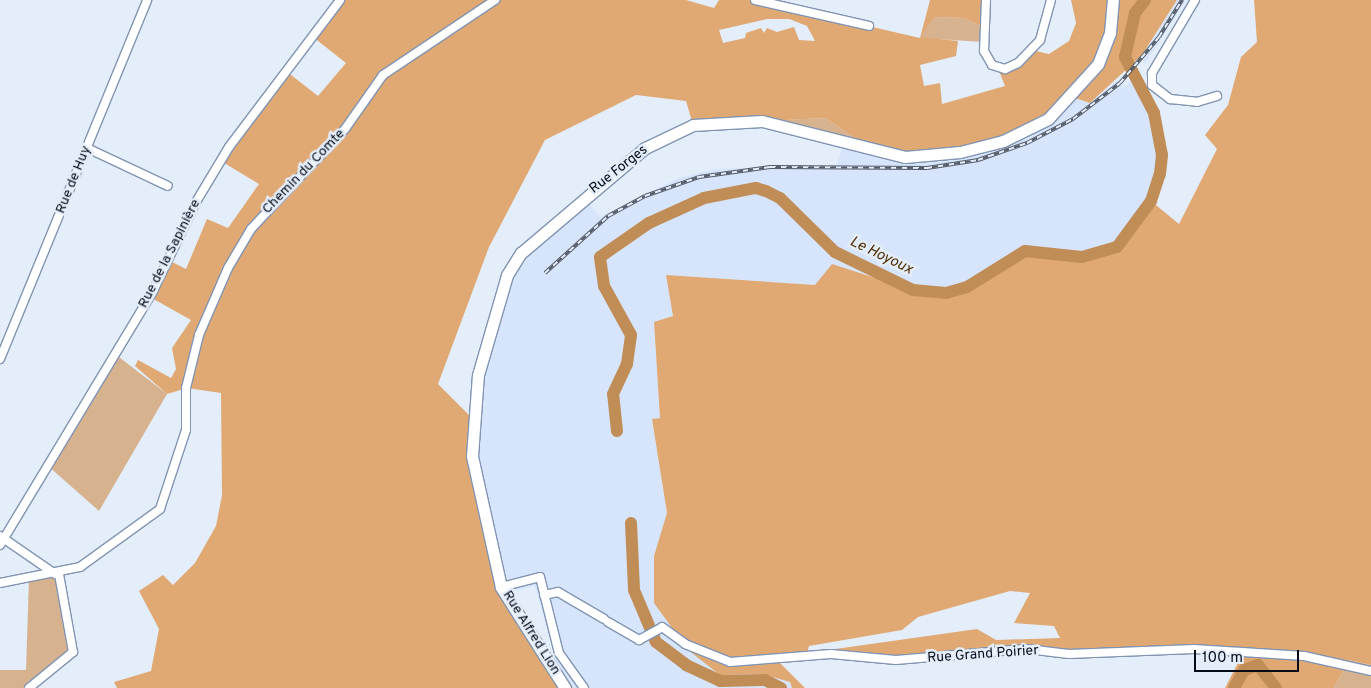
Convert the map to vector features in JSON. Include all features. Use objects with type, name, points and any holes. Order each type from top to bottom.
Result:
[{"type":"main road","name":"Rue Forges","points":[[501,587],[472,456],[472,418],[478,376],[507,274],[521,253],[646,148],[693,125],[762,121],[905,157],[960,152],[1003,141],[1048,119],[1098,64],[1110,33],[1114,0]]},
{"type":"main road","name":"Rue Alfred Lion","points":[[501,587],[566,688]]},
{"type":"street","name":"Rue de Huy","points":[[0,359],[147,0]]},
{"type":"street","name":"Rue de la Sapinière","points":[[2,541],[154,290],[217,168],[340,0]]},
{"type":"street","name":"Chemin du Comte","points":[[0,583],[57,574],[104,552],[160,509],[186,430],[186,388],[199,335],[228,268],[251,228],[345,129],[383,75],[495,0]]},
{"type":"street","points":[[754,0],[869,26]]},
{"type":"street","points":[[986,0],[984,52],[992,65],[1005,69],[1018,63],[1040,40],[1051,0]]},
{"type":"street","points":[[1195,0],[1152,73],[1152,85],[1170,99],[1197,102],[1217,96]]},
{"type":"street","points":[[87,148],[168,186]]},
{"type":"street","points":[[2,541],[57,574],[73,652],[29,688]]},
{"type":"street","name":"Rue Alfred Lion","points":[[501,587],[540,577],[559,653],[584,688]]},
{"type":"street","name":"Rue Grand Poirier","points":[[544,594],[558,592],[639,640],[662,628],[685,644],[730,662],[831,654],[896,660],[1027,649],[1069,654],[1194,649],[1304,656],[1371,671]]},
{"type":"shaded area","points":[[340,0],[686,0],[714,8],[719,0],[755,0],[920,38],[930,0],[986,0],[984,27],[963,18],[935,17],[921,37],[958,41],[956,56],[920,65],[924,86],[940,83],[942,104],[1005,86],[998,68],[1005,69],[1031,50],[1049,54],[1069,41],[1076,23],[1071,0],[1177,0],[1142,55],[1090,103],[1072,97],[1026,131],[918,157],[856,145],[856,139],[825,118],[693,125],[686,101],[636,95],[545,140],[489,247],[438,384],[472,418],[472,456],[501,587],[573,688],[117,688],[114,682],[151,671],[159,629],[139,591],[163,575],[173,585],[195,563],[216,526],[222,495],[221,393],[187,388],[167,394],[135,366],[138,360],[171,378],[176,369],[172,348],[191,320],[150,297],[168,260],[186,269],[207,219],[228,228],[259,184],[221,161],[286,71],[318,96],[346,63],[313,37]],"holes":[[[767,19],[789,19],[807,26],[815,41],[799,40],[794,27],[777,32],[767,28],[764,33],[761,28],[746,33],[745,38],[723,43],[719,30]]]},
{"type":"shaded area","points":[[1177,0],[1186,0],[1145,64],[1142,55]]},
{"type":"shaded area","points":[[1254,0],[1371,0],[1371,665],[1349,660],[1334,688],[1225,688],[1244,651],[1027,649],[931,659],[831,654],[776,659],[805,688],[792,688],[790,682],[762,674],[720,675],[688,650],[654,603],[654,556],[667,513],[652,419],[660,418],[654,322],[673,316],[666,275],[815,285],[832,264],[913,290],[946,293],[967,287],[1025,251],[1082,257],[1116,247],[1151,201],[1179,224],[1217,149],[1205,135],[1228,105],[1241,57],[1257,42]],"holes":[[[1010,591],[1030,593],[1014,623],[1054,626],[1060,638],[996,640],[977,629],[807,653],[809,646],[902,630],[918,617]]]},
{"type":"shaded area","points":[[935,17],[963,18],[984,27],[984,42],[920,38]]},
{"type":"shaded area","points":[[1134,79],[1154,113],[1162,155],[1160,174],[1139,222],[1117,247],[1082,257],[1025,251],[967,287],[946,293],[913,290],[833,264],[815,285],[667,276],[673,316],[654,323],[660,418],[652,419],[667,513],[720,675],[762,674],[790,682],[793,688],[573,688],[555,658],[535,586],[518,590],[501,587],[495,569],[472,418],[507,275],[584,197],[600,217],[679,178],[716,169],[837,165],[844,142],[1072,97],[1090,103],[1118,80],[1122,88]]},
{"type":"shaded area","points":[[825,118],[856,139],[762,121]]},
{"type":"shaded area","points":[[115,354],[167,394],[99,511],[47,465]]},
{"type":"shaded area","points":[[59,574],[73,652],[29,688],[0,688],[0,670],[26,670],[29,578]]},
{"type":"shaded area","points":[[1349,660],[1371,665],[1371,688],[1334,688]]},
{"type":"waterway","name":"Le Hoyoux","points":[[617,431],[613,394],[627,364],[631,335],[604,286],[600,257],[649,223],[704,198],[756,188],[766,191],[780,198],[835,252],[913,290],[946,293],[967,287],[1025,251],[1082,257],[1117,247],[1151,201],[1160,174],[1162,155],[1154,113],[1125,57],[1135,13],[1145,0]]},
{"type":"waterway","name":"Le Hoyoux","points":[[631,523],[634,590],[656,642],[686,665],[720,681],[765,680],[781,688]]},
{"type":"waterway","name":"Le Hoyoux","points":[[1234,688],[1244,670],[1258,665],[1276,688]]},
{"type":"railway","points":[[545,273],[608,216],[645,196],[699,177],[770,167],[927,168],[978,160],[1027,143],[1073,119],[1120,83],[1159,37],[1182,0]]}]
